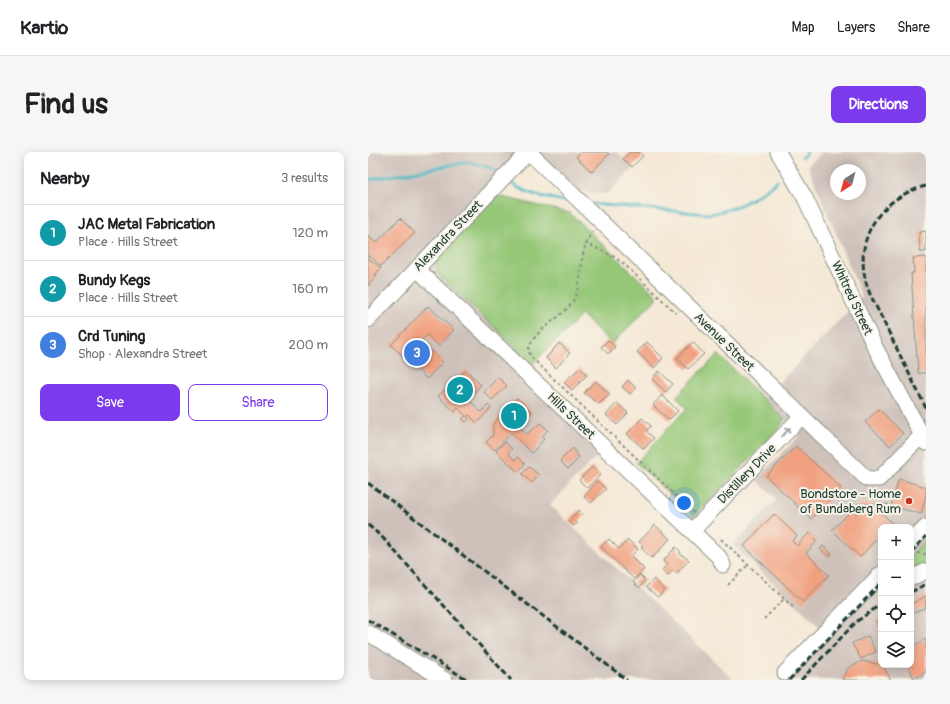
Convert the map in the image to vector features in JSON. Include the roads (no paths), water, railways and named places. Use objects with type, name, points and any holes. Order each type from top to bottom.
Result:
[{"type":"street","name":"Alexandra Street","points":[[368,320],[528,152]]},
{"type":"street","name":"Avenue Street","points":[[528,152],[863,477],[871,481],[879,479],[924,440]]},
{"type":"street","name":"Whitred Street","points":[[780,153],[805,198],[875,347],[924,440]]},
{"type":"street","name":"Hills Street","points":[[417,269],[719,557],[723,565]]},
{"type":"street","name":"Distillery Drive","points":[[692,531],[801,417]]},
{"type":"street","points":[[914,546],[926,527]]},
{"type":"street","points":[[914,577],[926,572]]},
{"type":"street","points":[[784,673],[878,577]]},
{"type":"street","points":[[863,592],[878,590]]},
{"type":"street","points":[[368,633],[445,680]]},
{"type":"waterway","points":[[802,157],[807,152]]},
{"type":"waterway","points":[[368,180],[468,162],[491,168],[500,174]]},
{"type":"waterway","points":[[507,180],[513,185],[527,192],[564,201]]},
{"type":"waterway","points":[[593,204],[708,214],[727,210],[745,203],[777,181]]},
{"type":"railway","points":[[926,186],[908,192],[893,201],[881,213],[871,226],[865,242],[863,258],[865,276],[870,294],[926,408]]},
{"type":"railway","points":[[368,483],[627,680]]},
{"type":"railway","points":[[368,525],[382,537],[511,680]]},
{"type":"railway","points":[[914,549],[926,536]]},
{"type":"railway","points":[[914,590],[926,584]]},
{"type":"railway","points":[[789,680],[878,586]]},
{"type":"railway","points":[[801,680],[856,622],[878,606]]},
{"type":"railway","points":[[368,620],[468,680]]},
{"type":"place","name":"Crd Tuning","points":[[417,353]]},
{"type":"place","name":"Bundy Kegs","points":[[460,390]]},
{"type":"place","name":"JAC Metal Fabrication","points":[[514,416]]},
{"type":"place","name":"Bondstore - Home of Bundaberg Rum","points":[[909,501]]}]
